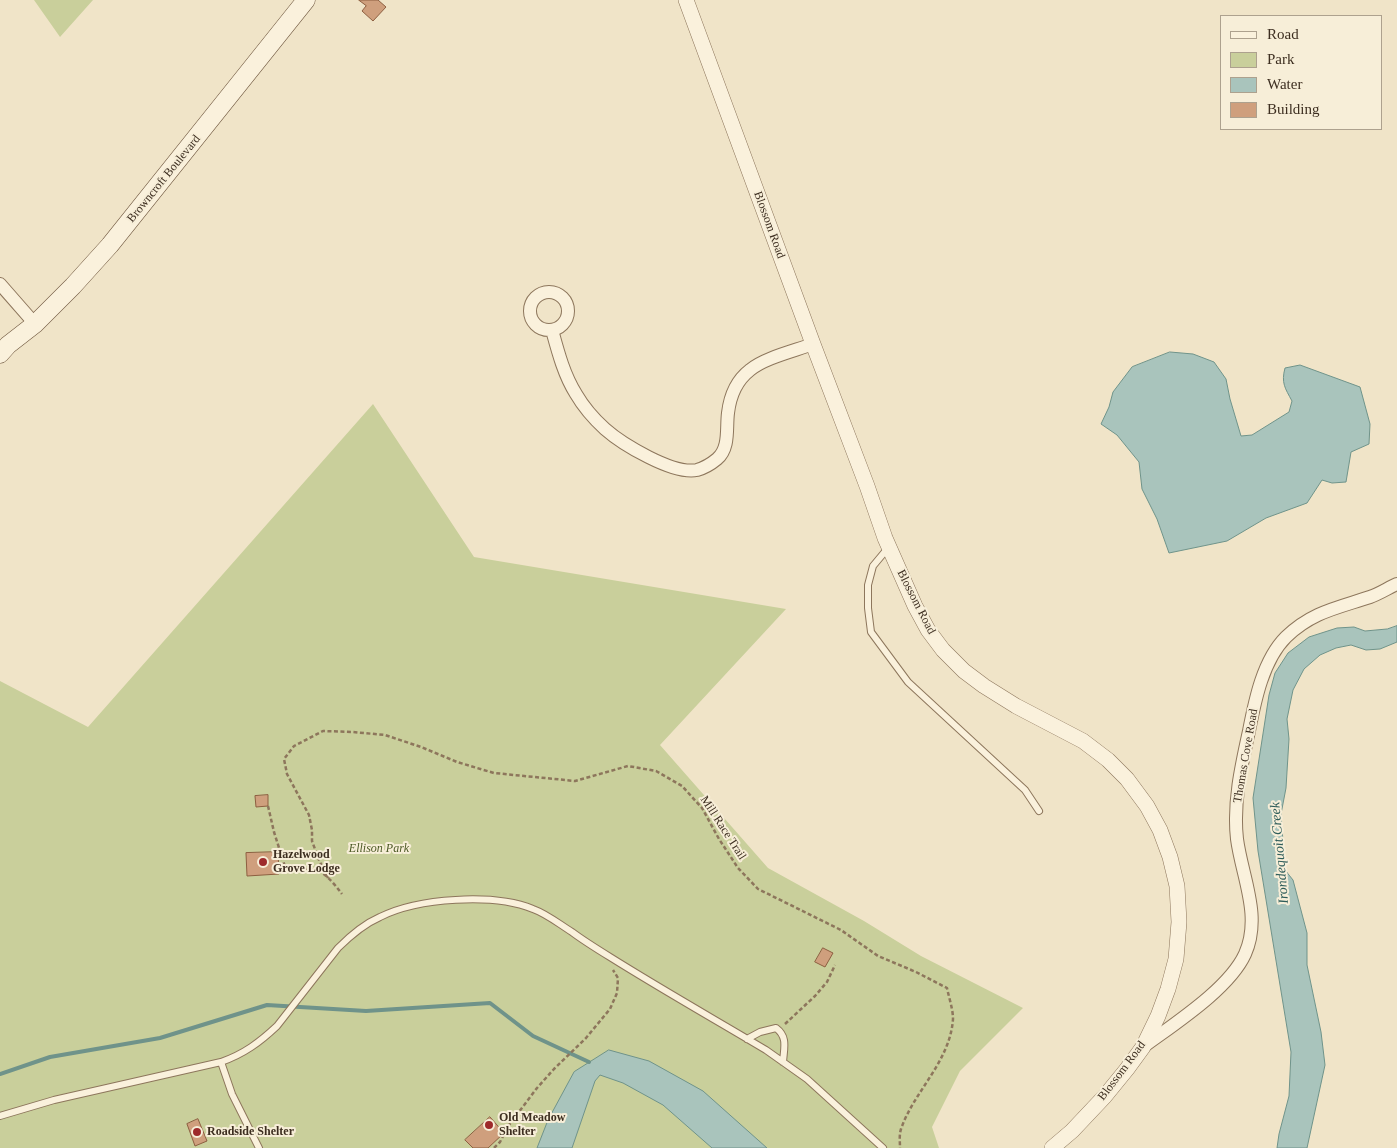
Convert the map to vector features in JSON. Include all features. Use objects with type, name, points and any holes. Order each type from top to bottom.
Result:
[{"type":"main road","name":"Browncroft Boulevard","points":[[3,350],[35,324],[73,286],[110,244],[306,0]]},
{"type":"street","name":"Blossom Road","points":[[686,0],[889,547],[915,606],[928,630],[943,650],[964,671],[984,686],[1016,706],[1083,740],[1108,760],[1127,779],[1147,806],[1160,830],[1170,857],[1176,886],[1179,922],[1176,959],[1158,1016],[1143,1047],[1105,1096],[1072,1131],[1052,1148]]},
{"type":"street","points":[[0,284],[35,324]]},
{"type":"street","points":[[552,330],[566,376],[589,412],[605,428],[620,440],[665,464],[680,469],[696,470],[708,466],[718,458],[725,446],[728,412],[732,395],[741,378],[761,362],[813,344]]},
{"type":"street","name":"Thomas Cove Road","points":[[1143,1047],[1198,1006],[1221,986],[1236,970],[1246,953],[1252,921],[1251,903],[1238,845],[1237,795],[1255,703],[1267,665],[1274,652],[1299,625],[1312,617],[1327,610],[1372,596],[1397,584]]},
{"type":"lane","points":[[889,547],[873,566],[868,585],[868,608],[872,632],[908,682],[1025,790],[1039,811]]},
{"type":"lane","points":[[0,1116],[54,1100],[221,1062],[236,1056],[251,1048],[272,1031],[338,948],[364,926],[381,916],[405,908],[437,902],[474,900],[510,903],[532,908],[545,915],[620,964],[783,1062],[818,1090],[883,1148]]},
{"type":"lane","points":[[747,1039],[760,1032],[776,1028],[782,1033],[785,1040],[783,1062]]},
{"type":"lane","points":[[221,1062],[232,1094],[259,1148]]},
{"type":"path","name":"Mill Race Trail","points":[[328,878],[312,841],[309,815],[287,774],[284,758],[294,746],[323,731],[385,735],[421,747],[456,762],[494,773],[575,781],[628,766],[656,771],[682,786],[702,808],[738,868],[758,889],[841,930],[878,956],[947,988],[953,1018],[947,1044],[932,1076],[914,1103],[900,1130],[900,1148]]},
{"type":"path","points":[[268,806],[286,870]]},
{"type":"path","points":[[279,870],[310,870],[320,872],[342,894]]},
{"type":"path","points":[[779,1030],[821,989],[827,982],[835,965]]},
{"type":"path","points":[[494,1148],[500,1142],[522,1106],[537,1088],[578,1047],[610,1009],[617,993],[618,978],[611,967]]},
{"type":"green space","points":[[34,0],[93,0],[60,37]]},
{"type":"green space","name":"Ellison Park","points":[[373,404],[474,557],[786,609],[660,745],[768,868],[864,921],[921,956],[1023,1008],[960,1071],[932,1127],[939,1148],[0,1148],[0,681],[88,727]]},
{"type":"water","points":[[1170,352],[1193,354],[1214,362],[1226,379],[1241,436],[1252,435],[1289,412],[1292,401],[1284,385],[1285,368],[1300,365],[1360,387],[1370,424],[1369,444],[1351,452],[1346,482],[1332,483],[1322,480],[1307,503],[1266,518],[1227,541],[1169,553],[1157,519],[1142,489],[1139,462],[1117,435],[1101,424],[1109,407],[1113,392],[1132,367]]},
{"type":"water","name":"Irondequoit Creek","points":[[1397,626],[1397,642],[1380,649],[1366,650],[1351,645],[1336,648],[1320,655],[1304,669],[1293,690],[1287,719],[1289,739],[1286,788],[1281,814],[1285,870],[1293,880],[1307,933],[1307,965],[1321,1032],[1325,1065],[1307,1148],[1277,1148],[1289,1096],[1291,1052],[1258,851],[1253,798],[1269,695],[1275,673],[1288,653],[1309,637],[1337,628],[1354,627],[1365,631]]},
{"type":"water","points":[[609,1050],[649,1061],[703,1091],[767,1148],[712,1148],[663,1105],[623,1083],[600,1075],[595,1081],[572,1148],[537,1148],[548,1120],[574,1072]]},
{"type":"building","points":[[359,0],[378,0],[386,7],[373,21],[362,11],[366,6]]},
{"type":"building","points":[[268,795],[268,806],[256,807],[255,796]]},
{"type":"building","name":"Hazelwood Grove Lodge","points":[[278,852],[279,874],[247,876],[246,853]]},
{"type":"building","points":[[823,948],[833,953],[825,967],[815,962]]},
{"type":"building","name":"Old Meadow Shelter","points":[[490,1117],[504,1133],[488,1148],[473,1148],[465,1140]]},
{"type":"building","name":"Roadside Shelter","points":[[198,1119],[207,1141],[195,1146],[187,1124]]},
{"type":"waterway","points":[[0,1074],[50,1057],[160,1038],[267,1005],[366,1011],[490,1003],[533,1036],[589,1062]]},
{"type":"place","name":"Hazelwood Grove Lodge","points":[[263,862]]},
{"type":"place","name":"Old Meadow Shelter","points":[[489,1125]]},
{"type":"place","name":"Roadside Shelter","points":[[197,1132]]}]
